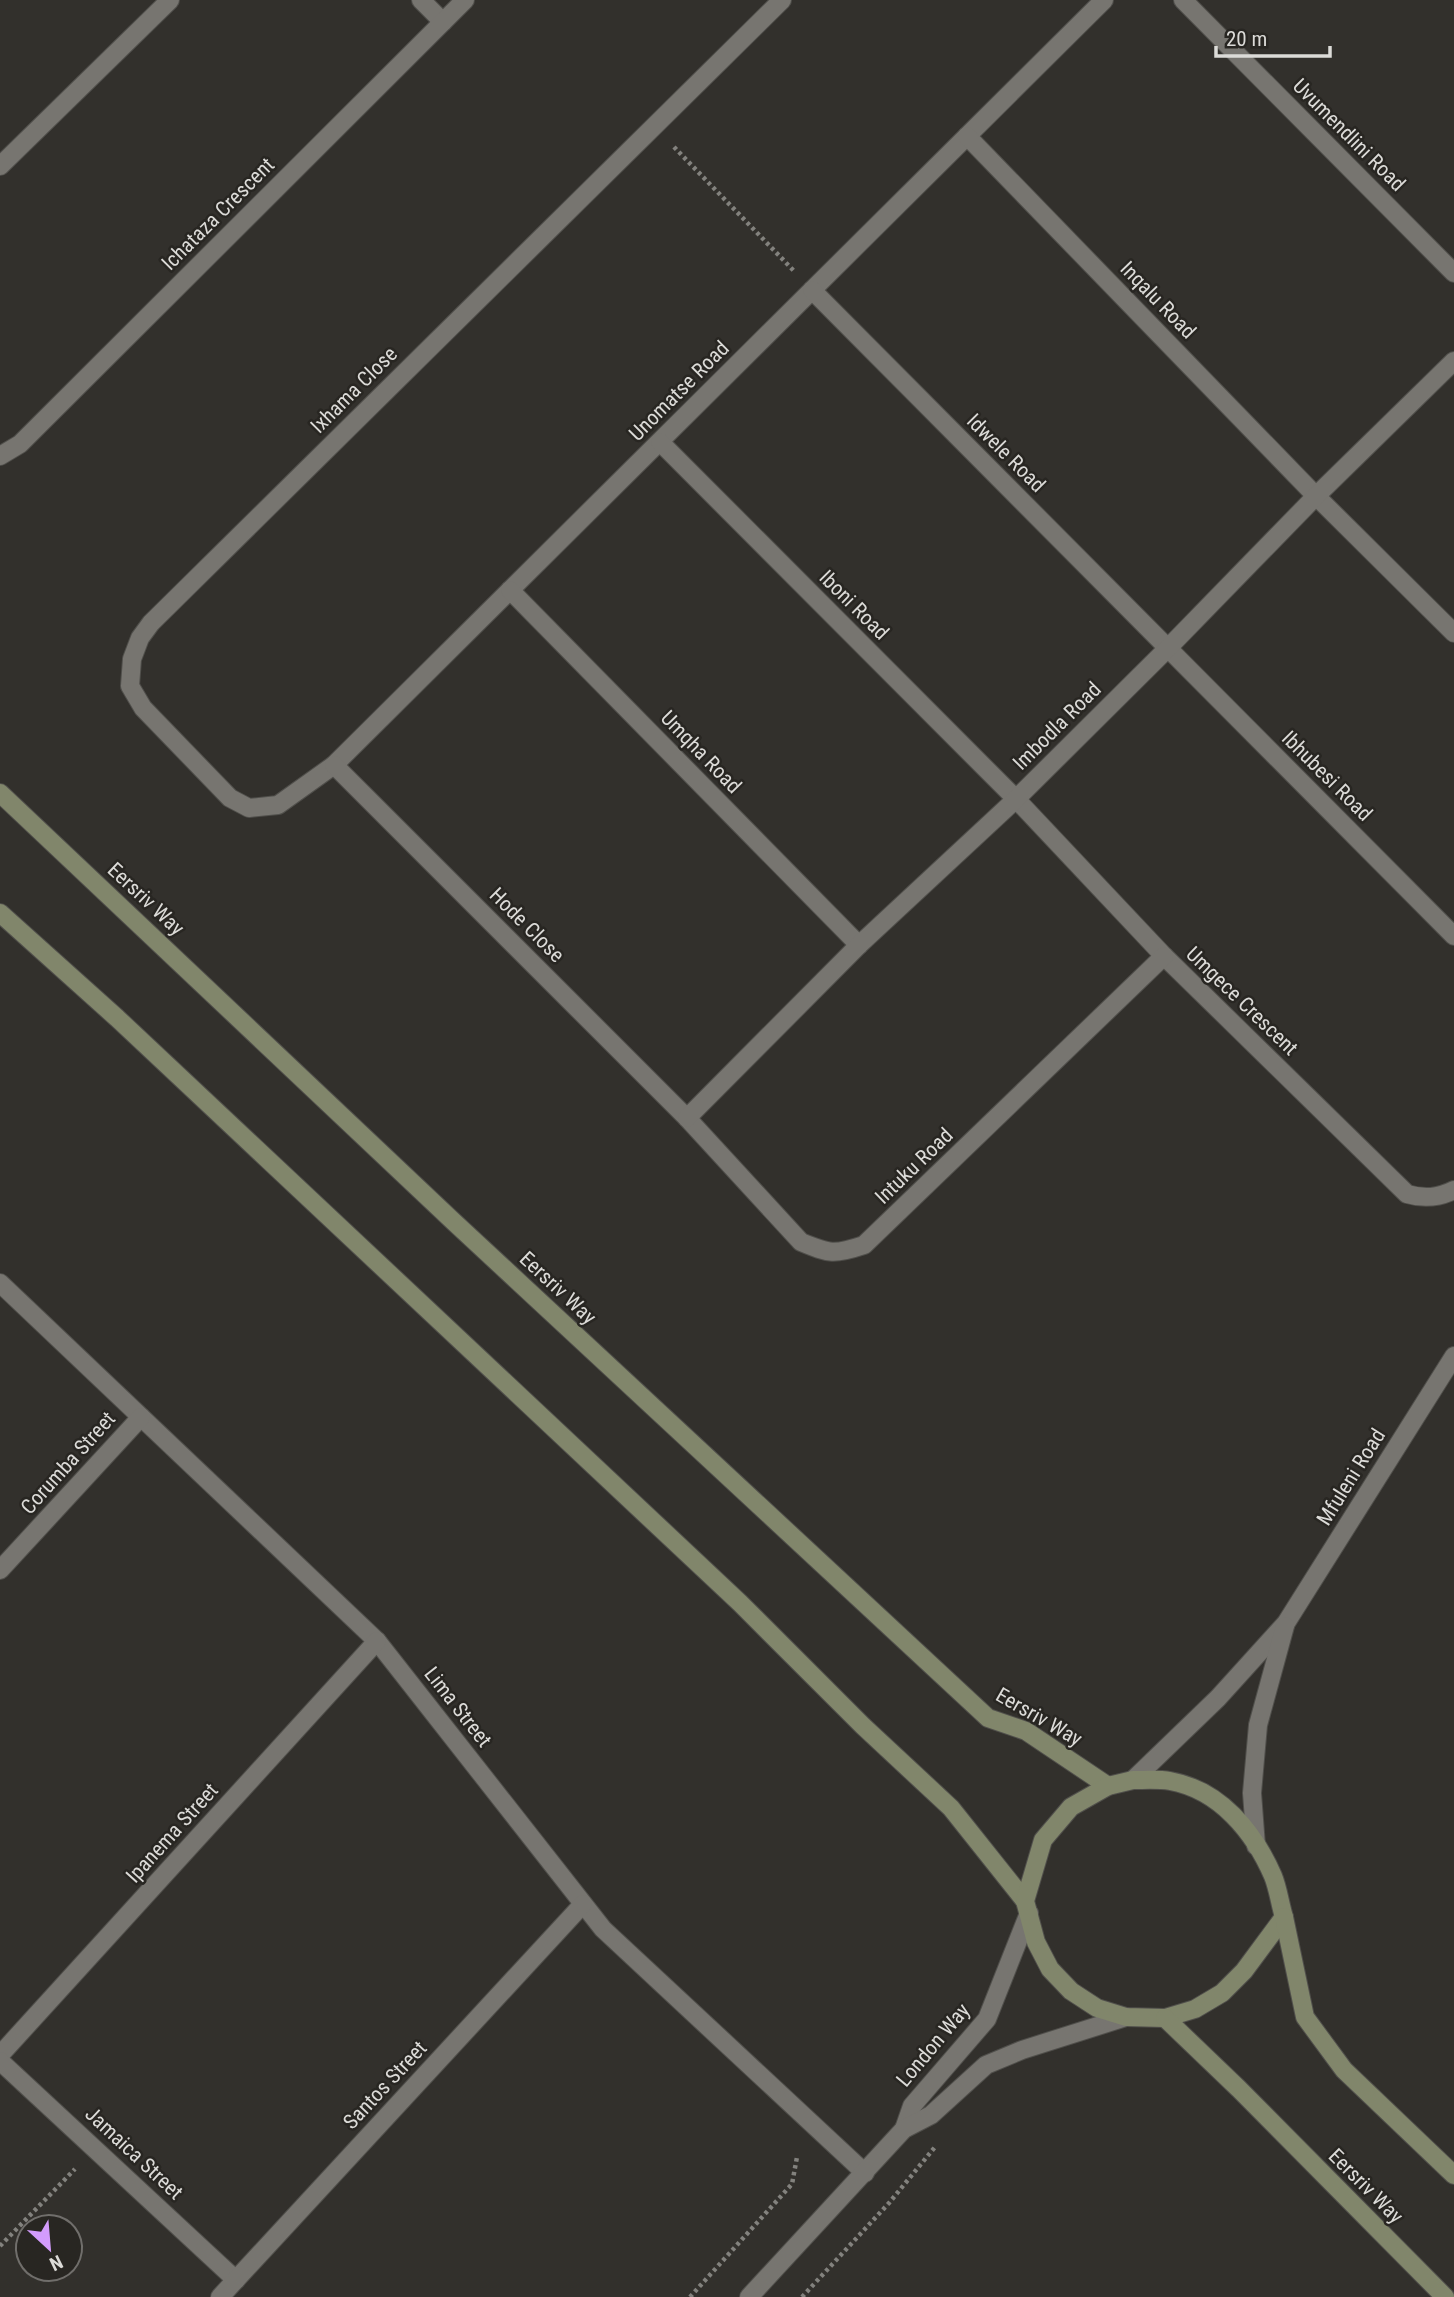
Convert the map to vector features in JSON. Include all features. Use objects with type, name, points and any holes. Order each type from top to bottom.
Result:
[{"type":"main road","name":"Eersriv Way","points":[[0,793],[454,1223],[988,1718],[1026,1731],[1108,1786]]},
{"type":"main road","points":[[0,913],[117,1018],[740,1603],[863,1726],[951,1808],[1027,1907],[1036,1942],[1050,1969],[1071,1991],[1097,2008],[1126,2017],[1165,2018],[1195,2009],[1222,1993],[1244,1971],[1284,1917]]},
{"type":"main road","points":[[1027,1907],[1043,1840],[1071,1807],[1108,1786],[1133,1780],[1170,1781],[1205,1793],[1235,1816],[1273,1877],[1305,2017],[1343,2070],[1454,2175]]},
{"type":"main road","name":"Eersriv Way","points":[[1165,2018],[1240,2089],[1445,2297]]},
{"type":"street","points":[[0,166],[170,0]]},
{"type":"street","points":[[421,0],[443,22]]},
{"type":"street","name":"Ichataza Crescent","points":[[0,456],[20,444],[465,0]]},
{"type":"street","name":"Ixhama Close","points":[[278,805],[249,808],[230,798],[143,708],[130,686],[132,659],[139,638],[161,613],[782,0]]},
{"type":"street","name":"Unomatse Road","points":[[278,805],[334,765],[1104,0]]},
{"type":"street","name":"Uvumendlini Road","points":[[1183,0],[1454,273]]},
{"type":"street","name":"Inqalu Road","points":[[967,136],[1316,496]]},
{"type":"street","name":"Idwele Road","points":[[812,290],[1168,648]]},
{"type":"street","name":"Imbodla Road","points":[[687,1118],[859,945],[1016,799],[1316,496],[1454,361]]},
{"type":"street","name":"Iboni Road","points":[[660,442],[1016,799]]},
{"type":"street","points":[[1316,496],[1454,633]]},
{"type":"street","name":"Umqha Road","points":[[510,590],[859,945]]},
{"type":"street","name":"Ibhubesi Road","points":[[1168,648],[1454,936]]},
{"type":"street","name":"Hode Close","points":[[334,765],[687,1118]]},
{"type":"street","name":"Umgece Crescent","points":[[1016,799],[1164,956],[1407,1194],[1434,1198],[1454,1190]]},
{"type":"street","name":"Intuku Road","points":[[687,1118],[801,1242],[823,1251],[840,1253],[864,1245],[1164,956]]},
{"type":"street","name":"Lima Street","points":[[0,1283],[377,1641],[603,1929],[865,2173]]},
{"type":"street","name":"Mfuleni Road","points":[[1133,1780],[1218,1698],[1286,1623],[1454,1356]]},
{"type":"street","name":"Corumba Street","points":[[0,1570],[141,1417]]},
{"type":"street","name":"Mfuleni Road","points":[[1256,1846],[1252,1793],[1258,1725],[1286,1623]]},
{"type":"street","name":"Ipanema Street","points":[[0,2055],[377,1641]]},
{"type":"street","name":"Santos Street","points":[[220,2297],[583,1904]]},
{"type":"street","name":"London Way","points":[[904,2129],[912,2106],[987,2019],[1027,1907]]},
{"type":"street","name":"London Way","points":[[749,2297],[904,2129],[931,2115],[986,2065],[1022,2050],[1126,2017]]},
{"type":"street","name":"Jamaica Street","points":[[0,2061],[236,2280]]},
{"type":"path","points":[[653,127],[812,290]]},
{"type":"path","points":[[802,2297],[889,2203],[935,2147]]},
{"type":"path","points":[[0,2246],[94,2148]]},
{"type":"path","points":[[690,2297],[792,2184],[797,2157]]}]
